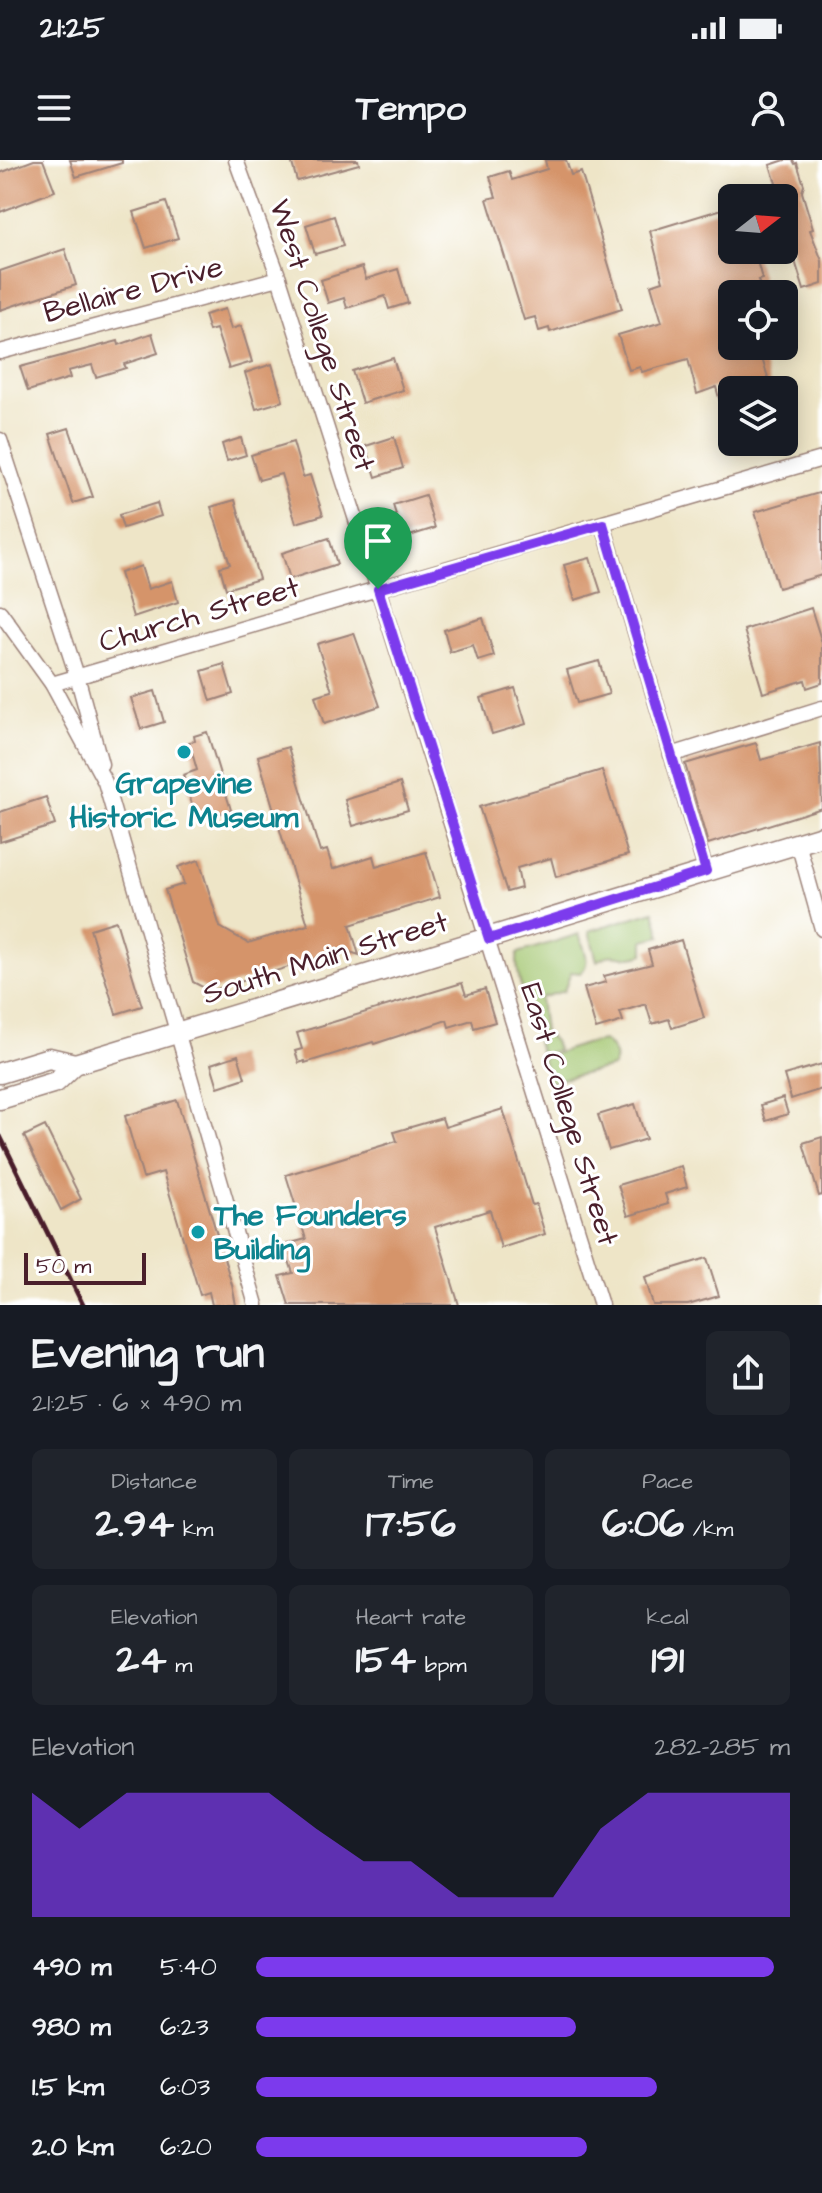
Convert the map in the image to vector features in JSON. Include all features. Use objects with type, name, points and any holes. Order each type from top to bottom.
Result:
[{"type":"main road","name":"South Main Street","points":[[0,1099],[56,1082],[75,1064],[822,836]]},
{"type":"main road","name":"South Main Street","points":[[0,1073],[49,1058],[75,1064]]},
{"type":"street","name":"West College Street","points":[[236,160],[279,278],[489,939]]},
{"type":"street","name":"Bellaire Drive","points":[[0,352],[279,278]]},
{"type":"street","points":[[0,440],[77,676],[256,1305]]},
{"type":"street","name":"Church Street","points":[[52,684],[822,459]]},
{"type":"street","points":[[603,524],[706,871]]},
{"type":"street","points":[[0,612],[52,684],[105,782]]},
{"type":"street","points":[[671,755],[822,708]]},
{"type":"street","points":[[798,843],[822,929]]},
{"type":"street","name":"East College Street","points":[[489,939],[601,1305]]},
{"type":"green space","points":[[654,911],[661,936],[644,940],[644,954],[610,956],[597,961],[589,931]]},
{"type":"green space","points":[[579,934],[586,955],[584,969],[580,973],[571,972],[564,991],[540,998],[544,1032],[554,1041],[557,1050],[541,1055],[521,987],[518,953]]},
{"type":"green space","points":[[604,1041],[614,1053],[613,1067],[549,1082],[542,1058]]},
{"type":"building","points":[[34,160],[43,160],[55,191],[0,212],[0,173]]},
{"type":"building","points":[[70,160],[122,160],[122,163],[76,177]]},
{"type":"building","points":[[291,160],[358,160],[359,164],[297,181]]},
{"type":"building","points":[[545,160],[566,160],[571,175],[581,172],[622,309],[550,332],[549,328],[539,331],[535,317],[524,320],[487,199],[496,197],[490,177],[509,171],[512,180],[547,169]]},
{"type":"building","points":[[785,160],[797,163],[813,229],[810,230],[822,261],[822,284],[804,290],[796,264],[798,184],[776,184],[770,165]]},
{"type":"building","points":[[166,202],[178,238],[146,248],[134,212]]},
{"type":"building","points":[[718,210],[718,264],[758,264],[762,279],[718,280],[718,360],[762,360],[768,376],[718,376],[718,394],[716,387],[697,394],[688,359],[642,372],[640,367],[629,370],[618,335],[662,322],[651,285],[663,281],[650,231]]},
{"type":"building","points":[[334,216],[343,246],[315,254],[306,225]]},
{"type":"building","points":[[65,249],[76,285],[0,310],[0,271]]},
{"type":"building","points":[[362,267],[366,279],[398,269],[408,303],[389,309],[385,296],[347,308],[344,298],[328,303],[321,280]]},
{"type":"building","points":[[225,309],[231,329],[241,326],[252,362],[229,369],[216,329],[209,331],[204,315]]},
{"type":"building","points":[[152,333],[158,353],[124,364],[126,368],[96,377],[92,365],[68,371],[70,378],[28,391],[20,367],[118,341],[119,345]]},
{"type":"building","points":[[393,358],[403,390],[362,403],[352,371]]},
{"type":"building","points":[[272,364],[283,401],[256,409],[245,373]]},
{"type":"building","points":[[69,428],[93,497],[73,503],[50,434]]},
{"type":"building","points":[[394,437],[403,468],[376,477],[366,446]]},
{"type":"building","points":[[241,438],[246,455],[227,461],[222,444]]},
{"type":"building","points":[[293,442],[303,477],[310,475],[323,515],[296,523],[281,474],[259,480],[251,455]]},
{"type":"building","points":[[822,492],[822,575],[778,588],[755,512]]},
{"type":"building","points":[[425,495],[435,528],[403,538],[393,505]]},
{"type":"building","points":[[235,500],[259,579],[226,589],[220,567],[230,564],[211,507]]},
{"type":"building","points":[[157,503],[161,516],[123,528],[119,515]]},
{"type":"building","points":[[329,538],[337,564],[290,579],[282,553]]},
{"type":"building","points":[[590,558],[601,592],[575,600],[564,565]]},
{"type":"building","points":[[141,566],[148,589],[172,581],[178,602],[133,617],[120,573]]},
{"type":"building","points":[[811,608],[822,643],[822,683],[807,688],[805,680],[763,693],[744,630]]},
{"type":"building","points":[[483,618],[494,656],[478,661],[473,645],[450,652],[444,630]]},
{"type":"building","points":[[354,633],[380,706],[324,724],[315,696],[332,691],[317,644]]},
{"type":"building","points":[[599,661],[609,694],[577,703],[567,670]]},
{"type":"building","points":[[224,664],[233,694],[211,701],[202,671]]},
{"type":"building","points":[[515,688],[526,724],[492,734],[481,698]]},
{"type":"building","points":[[155,691],[164,722],[141,729],[131,698]]},
{"type":"building","points":[[207,732],[231,810],[197,820],[183,775],[197,770],[189,742],[195,741],[194,736]]},
{"type":"building","points":[[756,743],[761,760],[820,743],[822,808],[708,844],[685,764]]},
{"type":"building","points":[[288,747],[320,852],[327,850],[333,869],[373,856],[376,867],[426,852],[440,897],[350,925],[359,955],[344,950],[210,991],[193,982],[165,890],[184,884],[178,867],[199,860],[220,927],[248,943],[308,925],[258,756]]},
{"type":"building","points":[[602,770],[628,855],[556,877],[551,858],[517,868],[521,888],[507,892],[479,807]]},
{"type":"building","points":[[400,783],[408,810],[353,826],[345,800]]},
{"type":"building","points":[[46,797],[55,825],[0,842],[0,812]]},
{"type":"building","points":[[116,921],[142,1006],[116,1014],[90,929]]},
{"type":"building","points":[[681,940],[704,1018],[672,1028],[669,1019],[652,1024],[646,1004],[620,1012],[623,1021],[596,1029],[584,988],[606,982],[604,976],[652,964],[648,950]]},
{"type":"building","points":[[462,983],[466,995],[485,989],[495,1022],[474,1028],[472,1020],[449,1027],[447,1020],[374,1044],[299,1063],[295,1051],[302,1049],[297,1033]]},
{"type":"building","points":[[238,1055],[245,1078],[218,1087],[211,1064]]},
{"type":"building","points":[[822,1064],[822,1089],[791,1099],[784,1075]]},
{"type":"building","points":[[783,1098],[788,1114],[766,1121],[761,1105]]},
{"type":"building","name":"The Founders Building","points":[[177,1100],[236,1305],[212,1305],[209,1292],[200,1295],[163,1172],[143,1178],[125,1116]]},
{"type":"building","points":[[635,1104],[646,1139],[609,1150],[598,1115]]},
{"type":"building","points":[[503,1109],[532,1205],[536,1204],[545,1234],[501,1248],[490,1210],[435,1227],[459,1305],[289,1305],[280,1276],[293,1273],[284,1245],[306,1239],[286,1175],[397,1141],[394,1132],[442,1118],[445,1127]]},
{"type":"building","points":[[45,1126],[81,1199],[61,1210],[24,1136]]},
{"type":"building","points":[[822,1137],[822,1195],[819,1196],[803,1143]]},
{"type":"building","points":[[681,1166],[687,1187],[665,1194],[668,1204],[628,1216],[618,1185]]},
{"type":"building","points":[[707,1258],[719,1296],[688,1305],[653,1305],[645,1277]]},
{"type":"railway","points":[[0,1136],[83,1305]]},
{"type":"place","name":"Grapevine Historic Museum","points":[[184,752]]},
{"type":"place","name":"The Founders Building","points":[[198,1232]]},
{"type":"route","points":[[603,524],[706,871],[489,939],[378,589],[603,524]]}]
